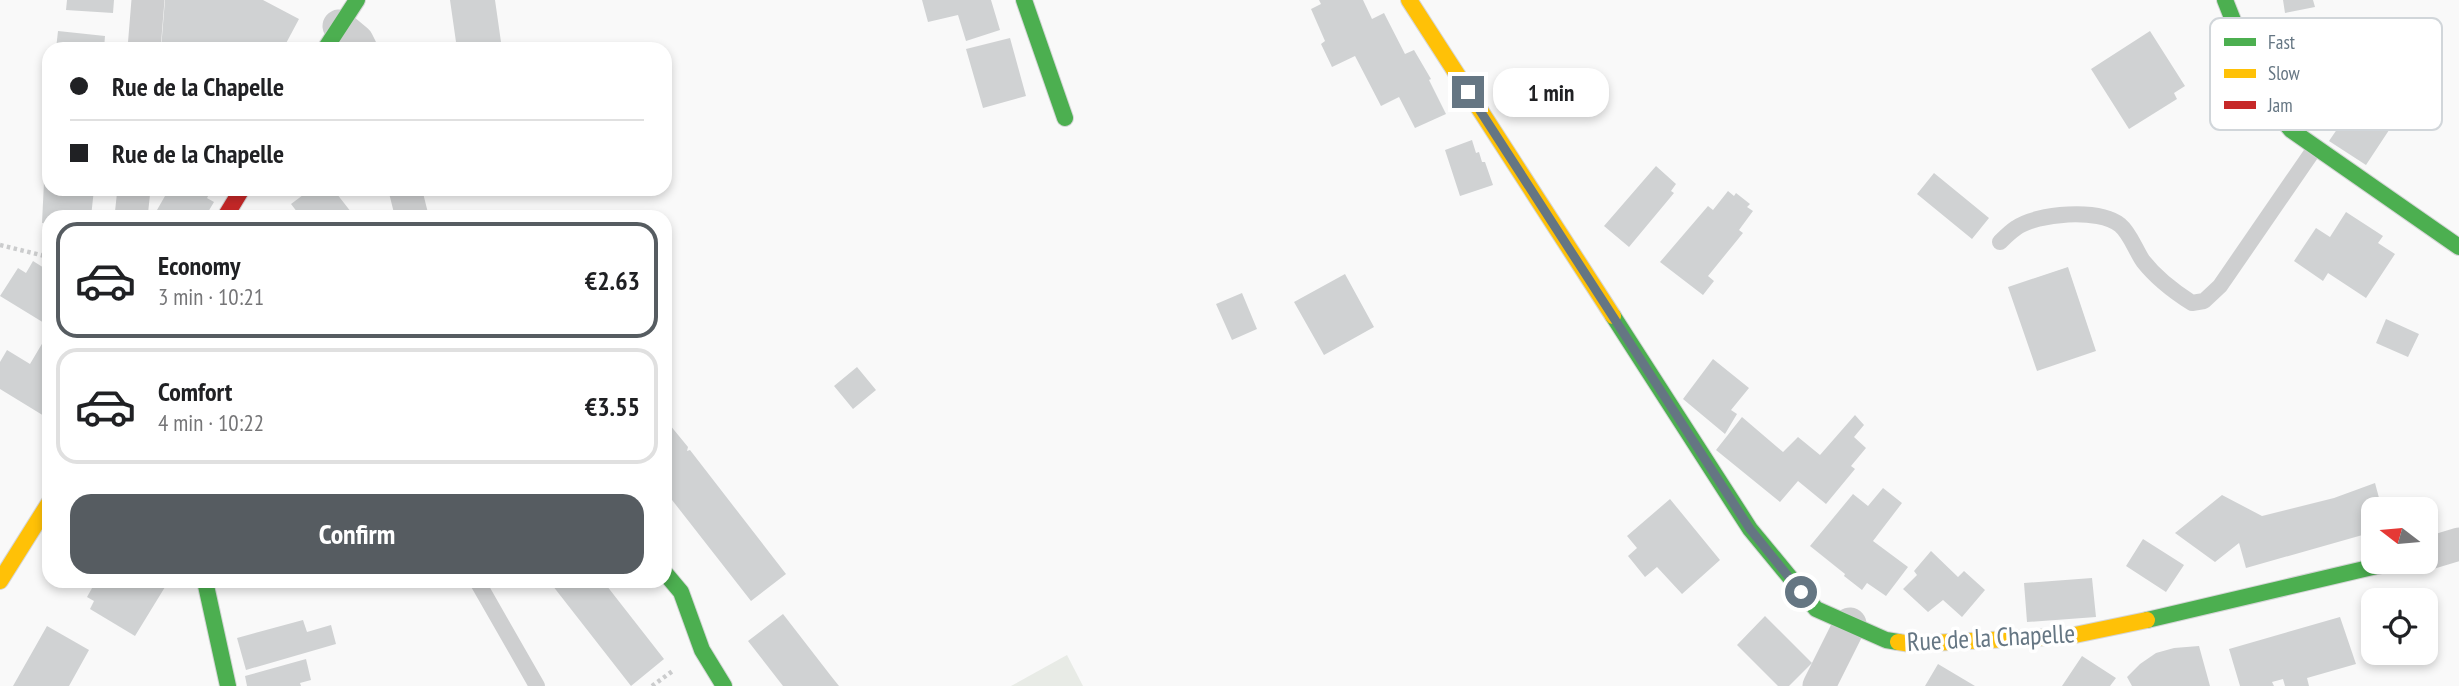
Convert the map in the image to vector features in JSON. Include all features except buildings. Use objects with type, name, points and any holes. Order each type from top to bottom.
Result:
[{"type":"street","points":[[145,42],[148,0]]},
{"type":"street","points":[[1024,0],[1065,118]]},
{"type":"street","name":"Rue de la Chapelle","points":[[1409,0],[1750,529],[1816,609],[1886,640],[1911,644],[2070,636],[2143,622],[2361,570]]},
{"type":"street","points":[[2225,0],[2232,18]]},
{"type":"street","points":[[2291,130],[2459,247]]},
{"type":"street","points":[[0,581],[42,514]]},
{"type":"street","points":[[2438,550],[2459,544]]},
{"type":"street","points":[[672,581],[681,592],[702,650],[724,686]]},
{"type":"street","points":[[207,588],[228,686]]},
{"type":"street","points":[[1819,686],[1850,624]]},
{"type":"lane","points":[[2000,242],[2017,227],[2040,217],[2095,215],[2120,225],[2144,262],[2167,287],[2192,303],[2204,301],[2220,286],[2315,148]]},
{"type":"lane","points":[[481,588],[537,686]]},
{"type":"path","points":[[0,244],[42,255]]},
{"type":"shaded area","points":[[1067,655],[1083,686],[1011,686]]},
{"type":"traffic: fast","points":[[330,42],[357,0]]},
{"type":"traffic: fast","points":[[1024,0],[1065,118]]},
{"type":"traffic: fast","points":[[2225,0],[2232,18]]},
{"type":"traffic: fast","points":[[2291,130],[2459,247]]},
{"type":"traffic: fast","points":[[1613,316],[1750,529],[1816,609],[1886,640],[1898,642]]},
{"type":"traffic: fast","points":[[2147,620],[2361,570]]},
{"type":"traffic: fast","points":[[672,581],[681,592],[702,650],[724,686]]},
{"type":"traffic: fast","points":[[207,588],[228,686]]},
{"type":"traffic: slow","points":[[1409,0],[1613,316]]},
{"type":"traffic: slow","points":[[0,581],[42,514]]},
{"type":"traffic: slow","points":[[1898,642],[1911,644],[2070,636],[2147,620]]},
{"type":"traffic: jam","points":[[229,210],[238,196]]},
{"type":"route","points":[[1468,92],[1750,529],[1801,592]]}]
